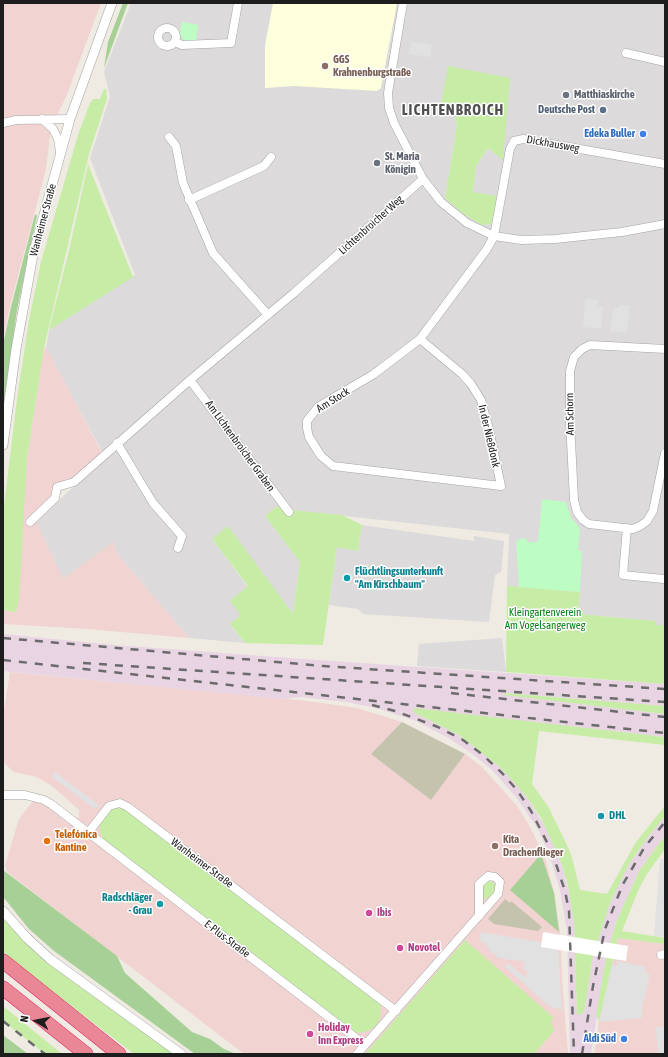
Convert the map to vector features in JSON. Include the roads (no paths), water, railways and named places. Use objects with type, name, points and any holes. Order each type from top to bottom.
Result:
[{"type":"highway","points":[[3,961],[119,1054]]},
{"type":"highway","points":[[3,988],[86,1054]]},
{"type":"street","name":"Wanheimer Straße","points":[[3,445],[16,349],[33,255],[70,119],[112,3]]},
{"type":"street","points":[[175,42],[182,45],[231,43],[238,3]]},
{"type":"street","points":[[403,3],[388,93],[389,108],[394,123],[424,179],[440,202],[453,213],[467,223],[494,236],[521,240],[555,239],[622,232],[665,224]]},
{"type":"street","points":[[626,53],[665,62]]},
{"type":"street","points":[[3,123],[42,119],[70,119]]},
{"type":"street","points":[[42,119],[49,125],[56,135],[60,155]]},
{"type":"street","points":[[169,137],[176,146],[183,183],[189,200],[213,253],[268,315]]},
{"type":"street","name":"Dickhausweg","points":[[494,236],[510,149],[512,144],[517,139],[665,164]]},
{"type":"street","points":[[189,200],[264,166],[271,157]]},
{"type":"street","name":"Lichtenbroicher Weg","points":[[30,522],[55,498],[57,487],[74,482],[117,443],[268,315],[424,179]]},
{"type":"street","name":"Am Stock","points":[[494,236],[487,249],[420,340],[374,374],[318,407],[307,421],[307,428],[309,437],[327,462],[341,468],[500,486]]},
{"type":"street","name":"In der Nießdonk","points":[[420,340],[462,374],[471,384],[481,400],[489,429],[500,486]]},
{"type":"street","name":"Am Schorn","points":[[665,349],[590,345],[582,348],[574,357],[570,371],[572,470],[574,500],[577,512],[583,520],[589,524],[633,529],[640,526],[647,521],[653,511],[665,453]]},
{"type":"street","name":"Am Lichtenbroicher Graben","points":[[190,380],[289,512]]},
{"type":"street","points":[[117,443],[153,503],[174,529],[182,536],[178,548]]},
{"type":"street","points":[[627,528],[623,575],[664,580]]},
{"type":"street","points":[[3,795],[25,795],[44,800],[88,832]]},
{"type":"street","name":"Wanheimer Straße","points":[[88,832],[109,806],[116,803],[124,804],[396,1011]]},
{"type":"street","name":"E-Plus-Straße","points":[[88,832],[366,1045]]},
{"type":"street","points":[[358,1054],[479,916],[500,891],[500,882],[495,877],[488,876],[479,884],[479,916]]},
{"type":"street","points":[[3,911],[27,938],[50,959],[181,1054]]},
{"type":"railway","points":[[3,638],[323,666],[665,689]]},
{"type":"railway","points":[[3,660],[665,733]]},
{"type":"railway","points":[[83,663],[665,702]]},
{"type":"railway","points":[[451,693],[665,717]]},
{"type":"railway","points":[[372,705],[395,711],[438,727],[463,740],[483,755],[502,773],[517,790],[531,811],[552,852],[565,891],[569,911],[574,1054]]},
{"type":"railway","points":[[582,1054],[593,986],[605,929],[623,884],[644,848],[665,822]]},
{"type":"railway","points":[[3,1021],[45,1054]]},
{"type":"place","name":"GGS Krahnenburgstraße","points":[[325,66]]},
{"type":"place","name":"Matthiaskirche","points":[[566,95]]},
{"type":"place","name":"Deutsche Post","points":[[603,110]]},
{"type":"place","name":"Edeka Buller","points":[[643,134]]},
{"type":"place","name":"St. Maria Königin","points":[[377,163]]},
{"type":"place","name":"Flüchtlingsunterkunft \"Am Kirschbaum\"","points":[[347,578]]},
{"type":"place","name":"DHL","points":[[601,816]]},
{"type":"place","name":"Telefónica Kantine","points":[[47,841]]},
{"type":"place","name":"Kita Drachenflieger","points":[[495,846]]},
{"type":"place","name":"Radschläger - Grau","points":[[160,904]]},
{"type":"place","name":"Ibis","points":[[369,913]]},
{"type":"place","name":"Novotel","points":[[400,948]]},
{"type":"place","name":"Holiday Inn Express","points":[[310,1034]]},
{"type":"place","name":"Aldi Süd","points":[[624,1039]]},
{"type":"district","name":"LICHTENBROICH","points":[[453,110]]},
{"type":"park label","name":"Kleingartenverein Am Vogelsangerweg","points":[[545,619]]}]
